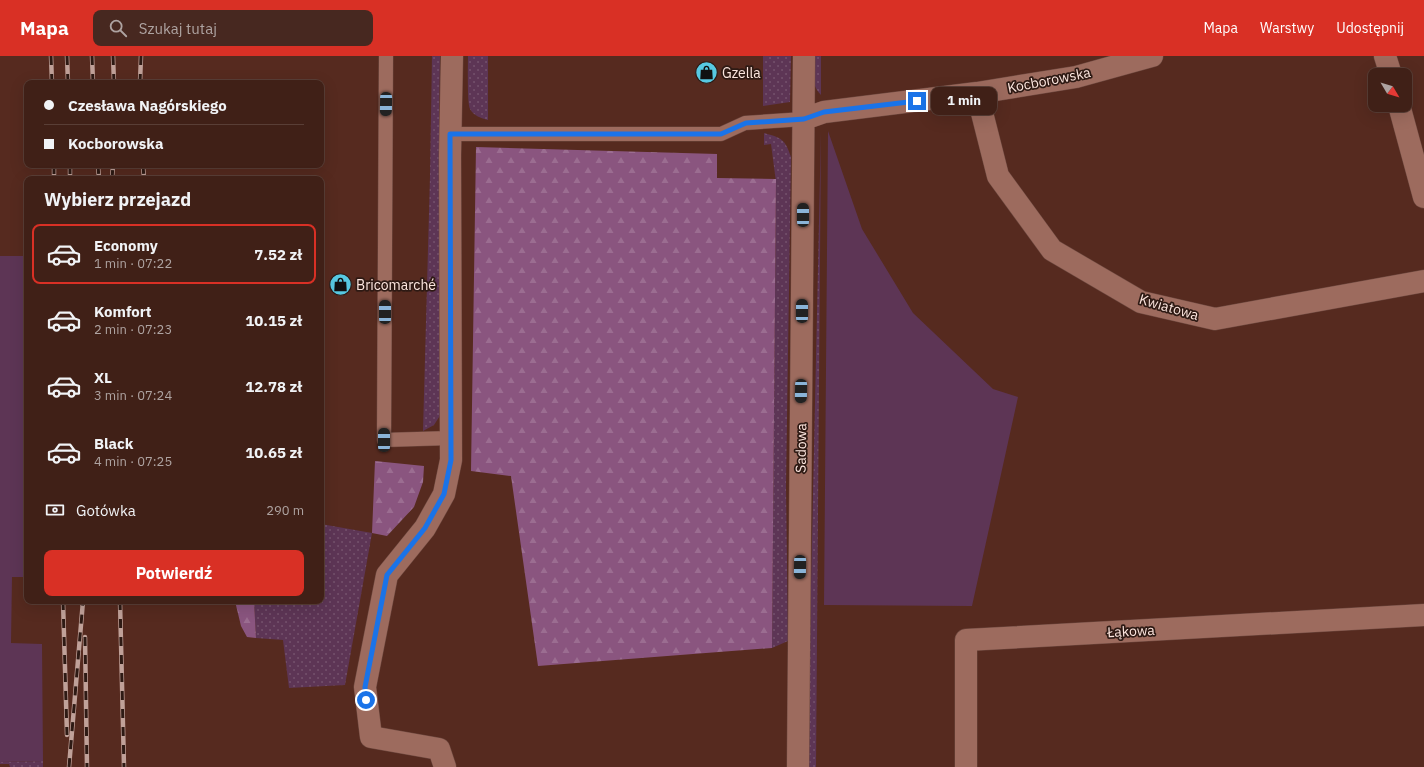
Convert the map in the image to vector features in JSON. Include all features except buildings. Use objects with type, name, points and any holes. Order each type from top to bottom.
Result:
[{"type":"street","points":[[445,767],[439,748],[371,737],[365,687],[387,575],[425,528],[444,494],[451,460],[450,134],[452,56]]},
{"type":"street","name":"Sadowa","points":[[798,767],[804,56]]},
{"type":"street","name":"Kocborowska","points":[[804,119],[824,112],[977,93],[1076,77],[1152,56]]},
{"type":"street","points":[[1385,56],[1389,68]]},
{"type":"street","name":"Kwiatowa","points":[[977,93],[998,176],[1052,250],[1141,302],[1215,319],[1424,281]]},
{"type":"street","points":[[1401,112],[1424,197]]},
{"type":"street","name":"Łąkowa","points":[[966,767],[966,640],[1424,615]]},
{"type":"lane","points":[[386,56],[384,440],[451,438]]},
{"type":"lane","points":[[450,134],[721,134],[746,123],[804,119]]},
{"type":"shaded area","points":[[432,56],[440,56],[439,121],[443,193],[441,414],[434,425],[423,431],[430,176]]},
{"type":"shaded area","points":[[468,56],[488,56],[488,120],[476,115],[469,106]]},
{"type":"shaded area","points":[[763,56],[791,56],[790,102],[763,106]]},
{"type":"shaded area","points":[[813,56],[821,56],[821,95],[817,91],[814,82]]},
{"type":"shaded area","points":[[821,131],[816,767],[807,767]]},
{"type":"shaded area","points":[[828,131],[862,229],[913,313],[993,389],[1018,397],[972,606],[824,605]]},
{"type":"shaded area","points":[[764,133],[782,140],[787,146],[791,157],[786,486],[788,641],[772,648],[776,182],[771,144],[764,145]]},
{"type":"shaded area","points":[[0,256],[24,256],[24,577],[12,577],[11,643],[42,644],[43,761],[0,762]]},
{"type":"shaded area","points":[[324,525],[372,533],[345,685],[289,688],[283,640],[256,638],[254,604],[324,604]]},
{"type":"shaded area","points":[[43,761],[43,767],[10,767],[9,764],[0,764],[0,762]]},
{"type":"green space","points":[[476,147],[717,154],[717,178],[776,179],[772,648],[538,666],[511,476],[471,471]]},
{"type":"green space","points":[[375,461],[424,466],[423,482],[414,507],[387,536],[372,533]]},
{"type":"green space","points":[[236,604],[254,604],[256,638],[247,637],[241,626]]},
{"type":"railway","points":[[51,56],[52,80]]},
{"type":"railway","points":[[67,56],[68,80]]},
{"type":"railway","points":[[92,56],[93,80]]},
{"type":"railway","points":[[113,56],[114,80]]},
{"type":"railway","points":[[140,80],[141,56]]},
{"type":"railway","points":[[54,168],[54,176]]},
{"type":"railway","points":[[70,168],[70,176]]},
{"type":"railway","points":[[98,168],[99,176]]},
{"type":"railway","points":[[112,176],[113,168]]},
{"type":"railway","points":[[143,168],[144,176]]},
{"type":"railway","points":[[63,604],[67,735]]},
{"type":"railway","points":[[69,767],[83,604]]},
{"type":"railway","points":[[120,604],[124,767]]},
{"type":"railway","points":[[85,637],[87,767]]},
{"type":"place","name":"Gzella","points":[[706,73]]},
{"type":"place","name":"Bricomarché","points":[[341,285]]},
{"type":"route","points":[[366,700],[365,687],[387,575],[425,528],[444,494],[451,460],[450,134],[721,134],[746,123],[804,119],[824,112],[917,101]]}]
